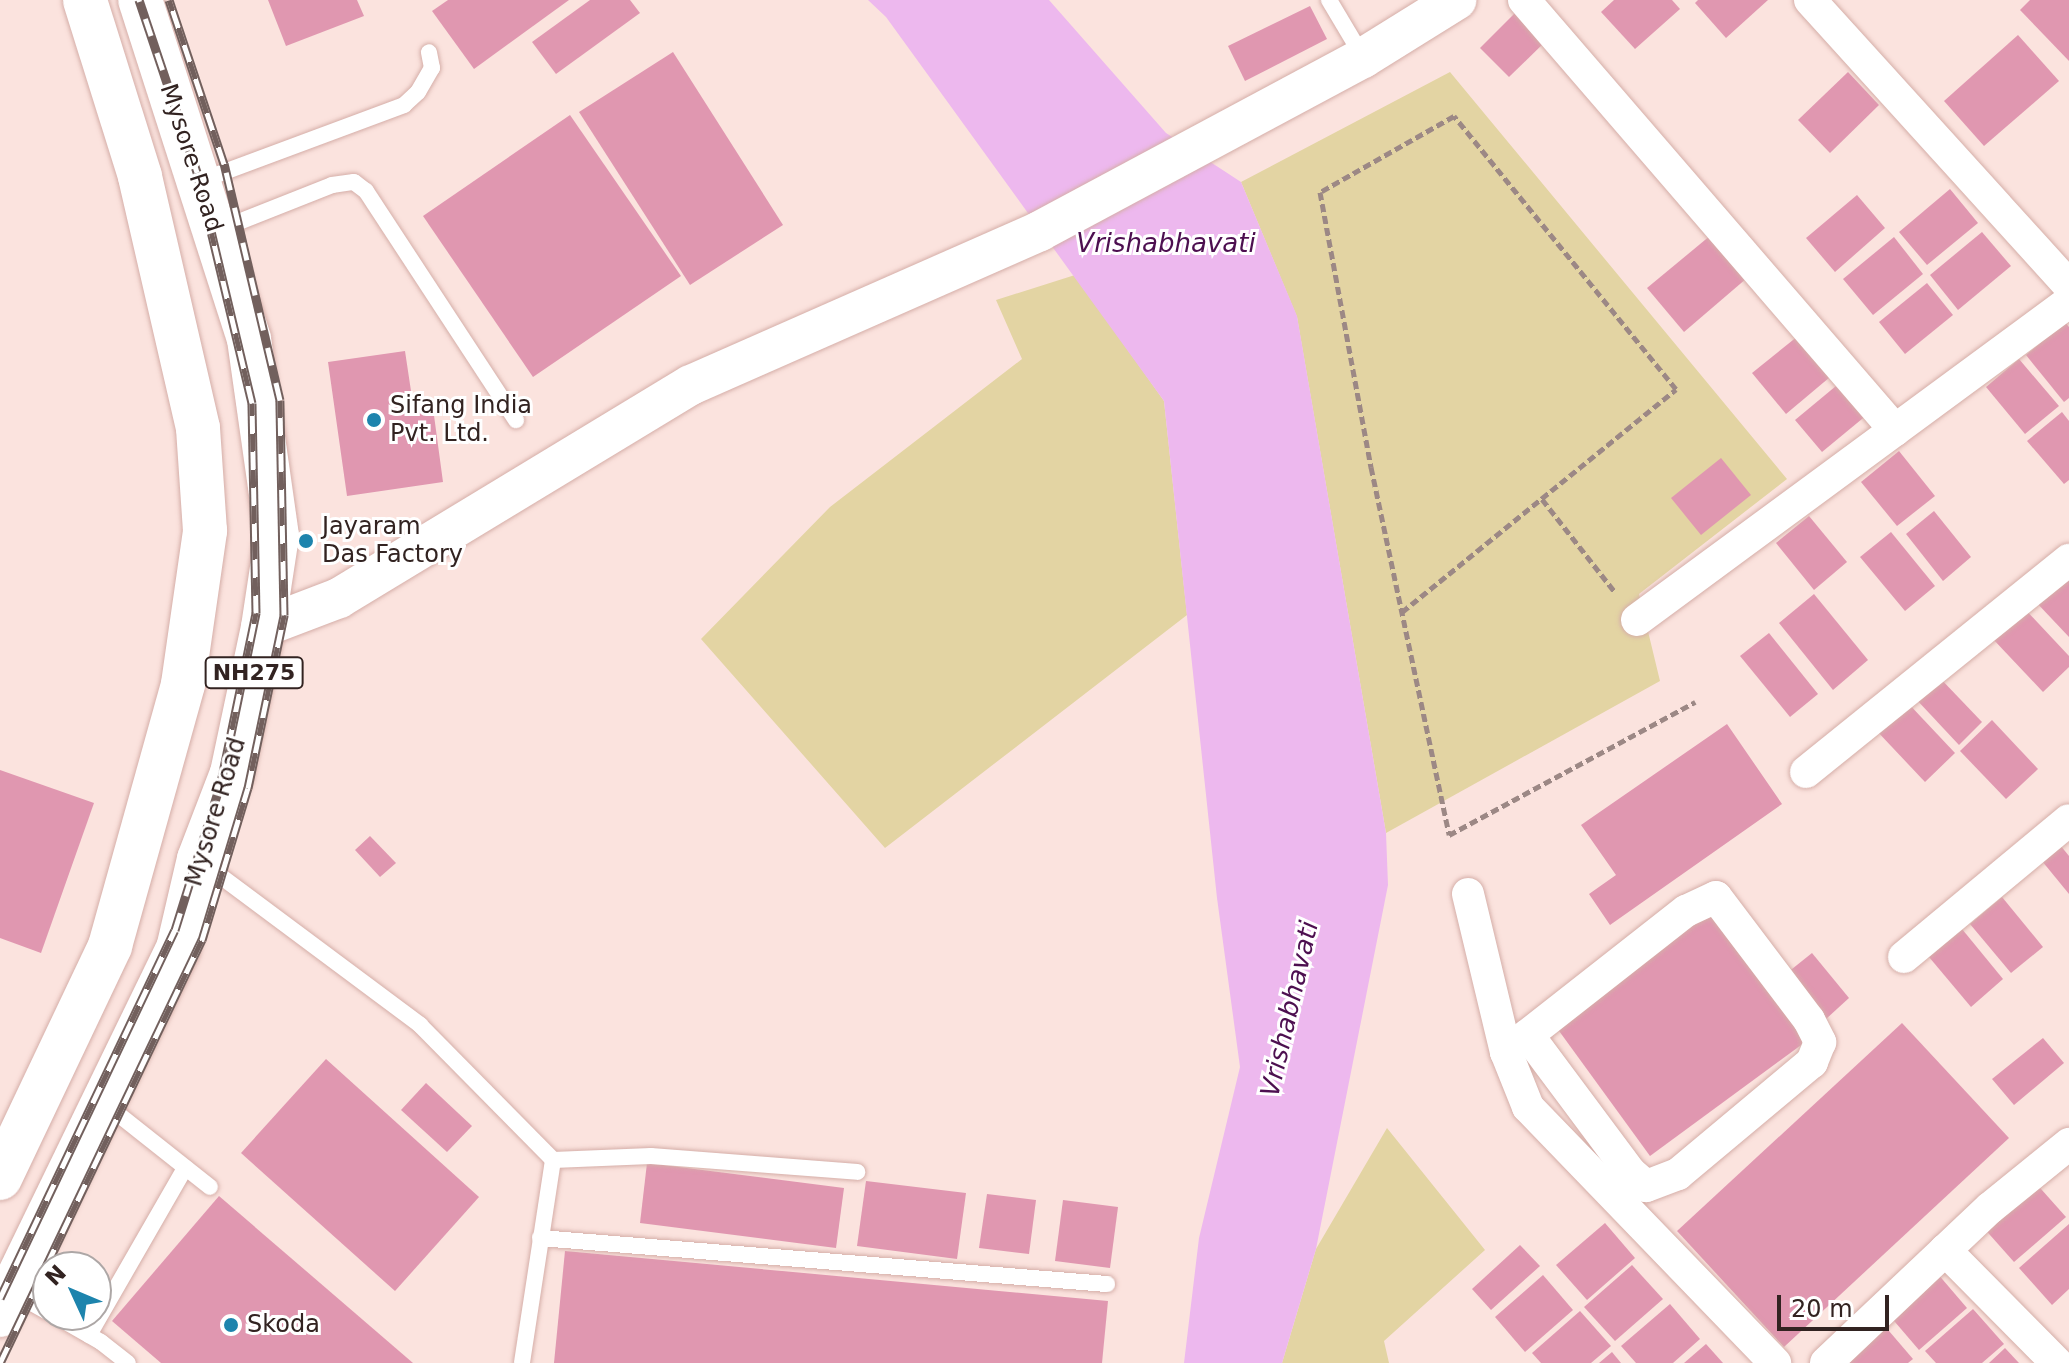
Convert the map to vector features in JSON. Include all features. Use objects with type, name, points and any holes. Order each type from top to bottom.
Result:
[{"type":"highway","name":"NH275","points":[[0,1178],[110,946],[183,684],[205,531],[198,428],[140,176],[85,0]]},
{"type":"highway","name":"Mysore Road","points":[[5,1303],[178,949],[199,859],[232,773],[263,627],[277,536],[249,339],[140,0]]},
{"type":"street","points":[[263,627],[339,598],[691,385],[1040,231],[1196,151],[1363,58],[1456,0]]},
{"type":"street","points":[[1524,0],[1895,430]]},
{"type":"street","points":[[1810,0],[2069,286]]},
{"type":"street","points":[[1637,620],[2069,302]]},
{"type":"street","points":[[1806,772],[2069,560]]},
{"type":"street","points":[[1904,957],[2069,820]]},
{"type":"street","points":[[1468,894],[1517,1043],[1528,1107],[1775,1363]]},
{"type":"street","points":[[1716,897],[1809,1020],[1820,1042],[1812,1062],[1678,1174],[1646,1186],[1630,1172],[1517,1043],[1686,911],[1716,897]]},
{"type":"street","points":[[1826,1363],[1990,1208],[2069,1144]]},
{"type":"street","points":[[1945,1250],[2057,1363]]},
{"type":"lane","points":[[1329,0],[1363,58]]},
{"type":"lane","points":[[198,182],[404,105],[418,92],[432,68],[429,52]]},
{"type":"lane","points":[[214,231],[332,185],[354,182],[366,191],[516,420]]},
{"type":"lane","points":[[199,859],[420,1025],[553,1160],[651,1156],[857,1172]]},
{"type":"lane","points":[[103,1102],[210,1187]]},
{"type":"lane","points":[[522,1363],[553,1160]]},
{"type":"lane","points":[[89,1335],[185,1168]]},
{"type":"lane","points":[[540,1238],[1107,1284]]},
{"type":"lane","points":[[5,1303],[32,1309]]},
{"type":"lane","points":[[82,1331],[128,1363]]},
{"type":"path","points":[[1402,612],[1676,389],[1454,116],[1320,192],[1402,612],[1449,835],[1695,702]]},
{"type":"path","points":[[1542,499],[1637,620]]},
{"type":"shaded area","points":[[1450,72],[1787,479],[1639,594],[1660,681],[1386,833],[1297,317],[1241,182]]},
{"type":"shaded area","points":[[1075,275],[1164,401],[1187,615],[885,848],[701,639],[830,507],[1022,359],[996,300]]},
{"type":"shaded area","points":[[1387,1128],[1485,1250],[1384,1341],[1389,1363],[1282,1363],[1316,1249]]},
{"type":"water","name":"Vrishabhavati","points":[[868,0],[1049,0],[1166,133],[1241,182],[1297,316],[1386,833],[1388,885],[1316,1249],[1282,1363],[1184,1363],[1199,1238],[1240,1067],[1217,898],[1164,401],[886,17]]},
{"type":"building","points":[[268,0],[357,0],[364,16],[286,46]]},
{"type":"building","points":[[448,0],[569,0],[474,69],[432,11]]},
{"type":"building","points":[[590,0],[630,0],[640,13],[556,74],[532,42]]},
{"type":"building","points":[[1614,0],[1672,0],[1680,9],[1635,49],[1601,12]]},
{"type":"building","points":[[1698,0],[1768,0],[1726,38],[1695,3]]},
{"type":"building","points":[[2030,0],[2069,0],[2069,61],[2020,10]]},
{"type":"building","points":[[1310,6],[1327,39],[1245,81],[1228,46]]},
{"type":"building","points":[[1519,9],[1548,39],[1509,77],[1480,48]]},
{"type":"building","points":[[2018,35],[2059,81],[1984,146],[1944,101]]},
{"type":"building","points":[[673,52],[783,225],[690,285],[579,112]]},
{"type":"building","points":[[1848,72],[1879,105],[1830,153],[1798,120]]},
{"type":"building","points":[[570,115],[681,276],[533,377],[423,216]]},
{"type":"building","points":[[1950,189],[1978,223],[1927,265],[1899,232]]},
{"type":"building","points":[[1857,195],[1885,228],[1835,272],[1806,238]]},
{"type":"building","points":[[1982,232],[2011,266],[1958,310],[1930,275]]},
{"type":"building","points":[[1711,235],[1747,278],[1684,332],[1647,288]]},
{"type":"building","points":[[1894,237],[1923,274],[1873,315],[1843,279]]},
{"type":"building","points":[[1927,283],[1953,315],[1905,354],[1879,322]]},
{"type":"building","points":[[2065,322],[2069,327],[2069,398],[2064,402],[2026,355]]},
{"type":"building","points":[[1803,332],[1836,372],[1786,414],[1752,373]]},
{"type":"building","points":[[405,351],[414,411],[433,408],[443,482],[347,496],[328,362]]},
{"type":"building","points":[[2019,359],[2059,406],[2025,434],[1986,387]]},
{"type":"building","points":[[1842,381],[1868,414],[1822,452],[1795,420]]},
{"type":"building","points":[[2062,412],[2069,421],[2069,480],[2064,484],[2027,441]]},
{"type":"building","points":[[1899,451],[1935,496],[1897,526],[1861,482]]},
{"type":"building","points":[[1721,458],[1751,495],[1701,535],[1671,498]]},
{"type":"building","points":[[1934,511],[1971,557],[1943,581],[1906,534]]},
{"type":"building","points":[[1809,516],[1847,562],[1814,590],[1776,543]]},
{"type":"building","points":[[1891,532],[1935,586],[1905,611],[1860,557]]},
{"type":"building","points":[[2069,574],[2069,637],[2035,601]]},
{"type":"building","points":[[1814,594],[1868,660],[1833,690],[1779,623]]},
{"type":"building","points":[[2024,608],[2069,656],[2069,667],[2043,692],[1992,638]]},
{"type":"building","points":[[1769,633],[1818,694],[1790,717],[1740,656]]},
{"type":"building","points":[[1938,676],[1982,722],[1959,745],[1915,698]]},
{"type":"building","points":[[1906,701],[1955,753],[1925,782],[1875,729]]},
{"type":"building","points":[[1992,720],[2038,769],[2006,799],[1960,751]]},
{"type":"building","points":[[1727,724],[1782,804],[1610,925],[1589,894],[1616,875],[1581,825]]},
{"type":"building","points":[[0,770],[94,803],[41,953],[0,938]]},
{"type":"building","points":[[370,836],[396,863],[380,877],[355,850]]},
{"type":"building","points":[[2060,845],[2069,856],[2069,894],[2042,861]]},
{"type":"building","points":[[2002,897],[2043,947],[2011,973],[1970,924]]},
{"type":"building","points":[[1711,908],[1808,1040],[1650,1156],[1554,1024]]},
{"type":"building","points":[[1962,929],[2003,979],[1971,1007],[1929,957]]},
{"type":"building","points":[[1812,953],[1849,998],[1826,1019],[1787,973]]},
{"type":"building","points":[[1902,1023],[2009,1138],[1784,1347],[1677,1231]]},
{"type":"building","points":[[2043,1038],[2064,1063],[2014,1105],[1992,1079]]},
{"type":"building","points":[[326,1059],[479,1197],[395,1291],[241,1153]]},
{"type":"building","points":[[426,1083],[472,1126],[447,1152],[401,1110]]},
{"type":"building","points":[[647,1163],[844,1188],[836,1248],[640,1223]]},
{"type":"building","points":[[2033,1180],[2066,1217],[2014,1262],[1982,1226]]},
{"type":"building","points":[[866,1181],[966,1193],[957,1259],[857,1246]]},
{"type":"building","points":[[987,1194],[1036,1200],[1029,1254],[979,1248]]},
{"type":"building","points":[[219,1196],[413,1363],[161,1363],[112,1321]]},
{"type":"building","points":[[1063,1200],[1118,1207],[1110,1268],[1055,1261]]},
{"type":"building","points":[[1605,1223],[1635,1258],[1587,1300],[1556,1265]]},
{"type":"building","points":[[2069,1224],[2069,1289],[2052,1305],[2019,1268]]},
{"type":"building","points":[[1520,1245],[1540,1266],[1491,1310],[1472,1289]]},
{"type":"building","points":[[565,1251],[1108,1301],[1102,1363],[554,1363]]},
{"type":"building","points":[[1632,1265],[1663,1299],[1615,1341],[1584,1307]]},
{"type":"building","points":[[1937,1273],[1967,1308],[1919,1350],[1889,1315]]},
{"type":"building","points":[[1543,1275],[1573,1310],[1525,1352],[1495,1317]]},
{"type":"building","points":[[1670,1304],[1700,1339],[1673,1363],[1636,1363],[1621,1346]]},
{"type":"building","points":[[1973,1309],[2004,1344],[1982,1363],[1936,1363],[1925,1351]]},
{"type":"building","points":[[1580,1311],[1611,1346],[1591,1363],[1541,1363],[1532,1353]]},
{"type":"building","points":[[1883,1324],[1913,1359],[1908,1363],[1838,1363]]},
{"type":"building","points":[[1706,1344],[1723,1363],[1684,1363]]},
{"type":"building","points":[[2005,1348],[2019,1363],[1989,1363]]},
{"type":"building","points":[[1612,1352],[1621,1363],[1599,1363]]},
{"type":"railway","points":[[0,1298],[175,930],[221,782],[256,613],[252,403],[197,172],[139,0]]},
{"type":"railway","points":[[0,1363],[202,940],[248,788],[284,615],[280,400],[224,164],[169,0]]},
{"type":"place","name":"Sifang India Pvt. Ltd.","points":[[374,420]]},
{"type":"place","name":"Jayaram Das Factory","points":[[306,541]]},
{"type":"place","name":"Skoda","points":[[231,1325]]}]
